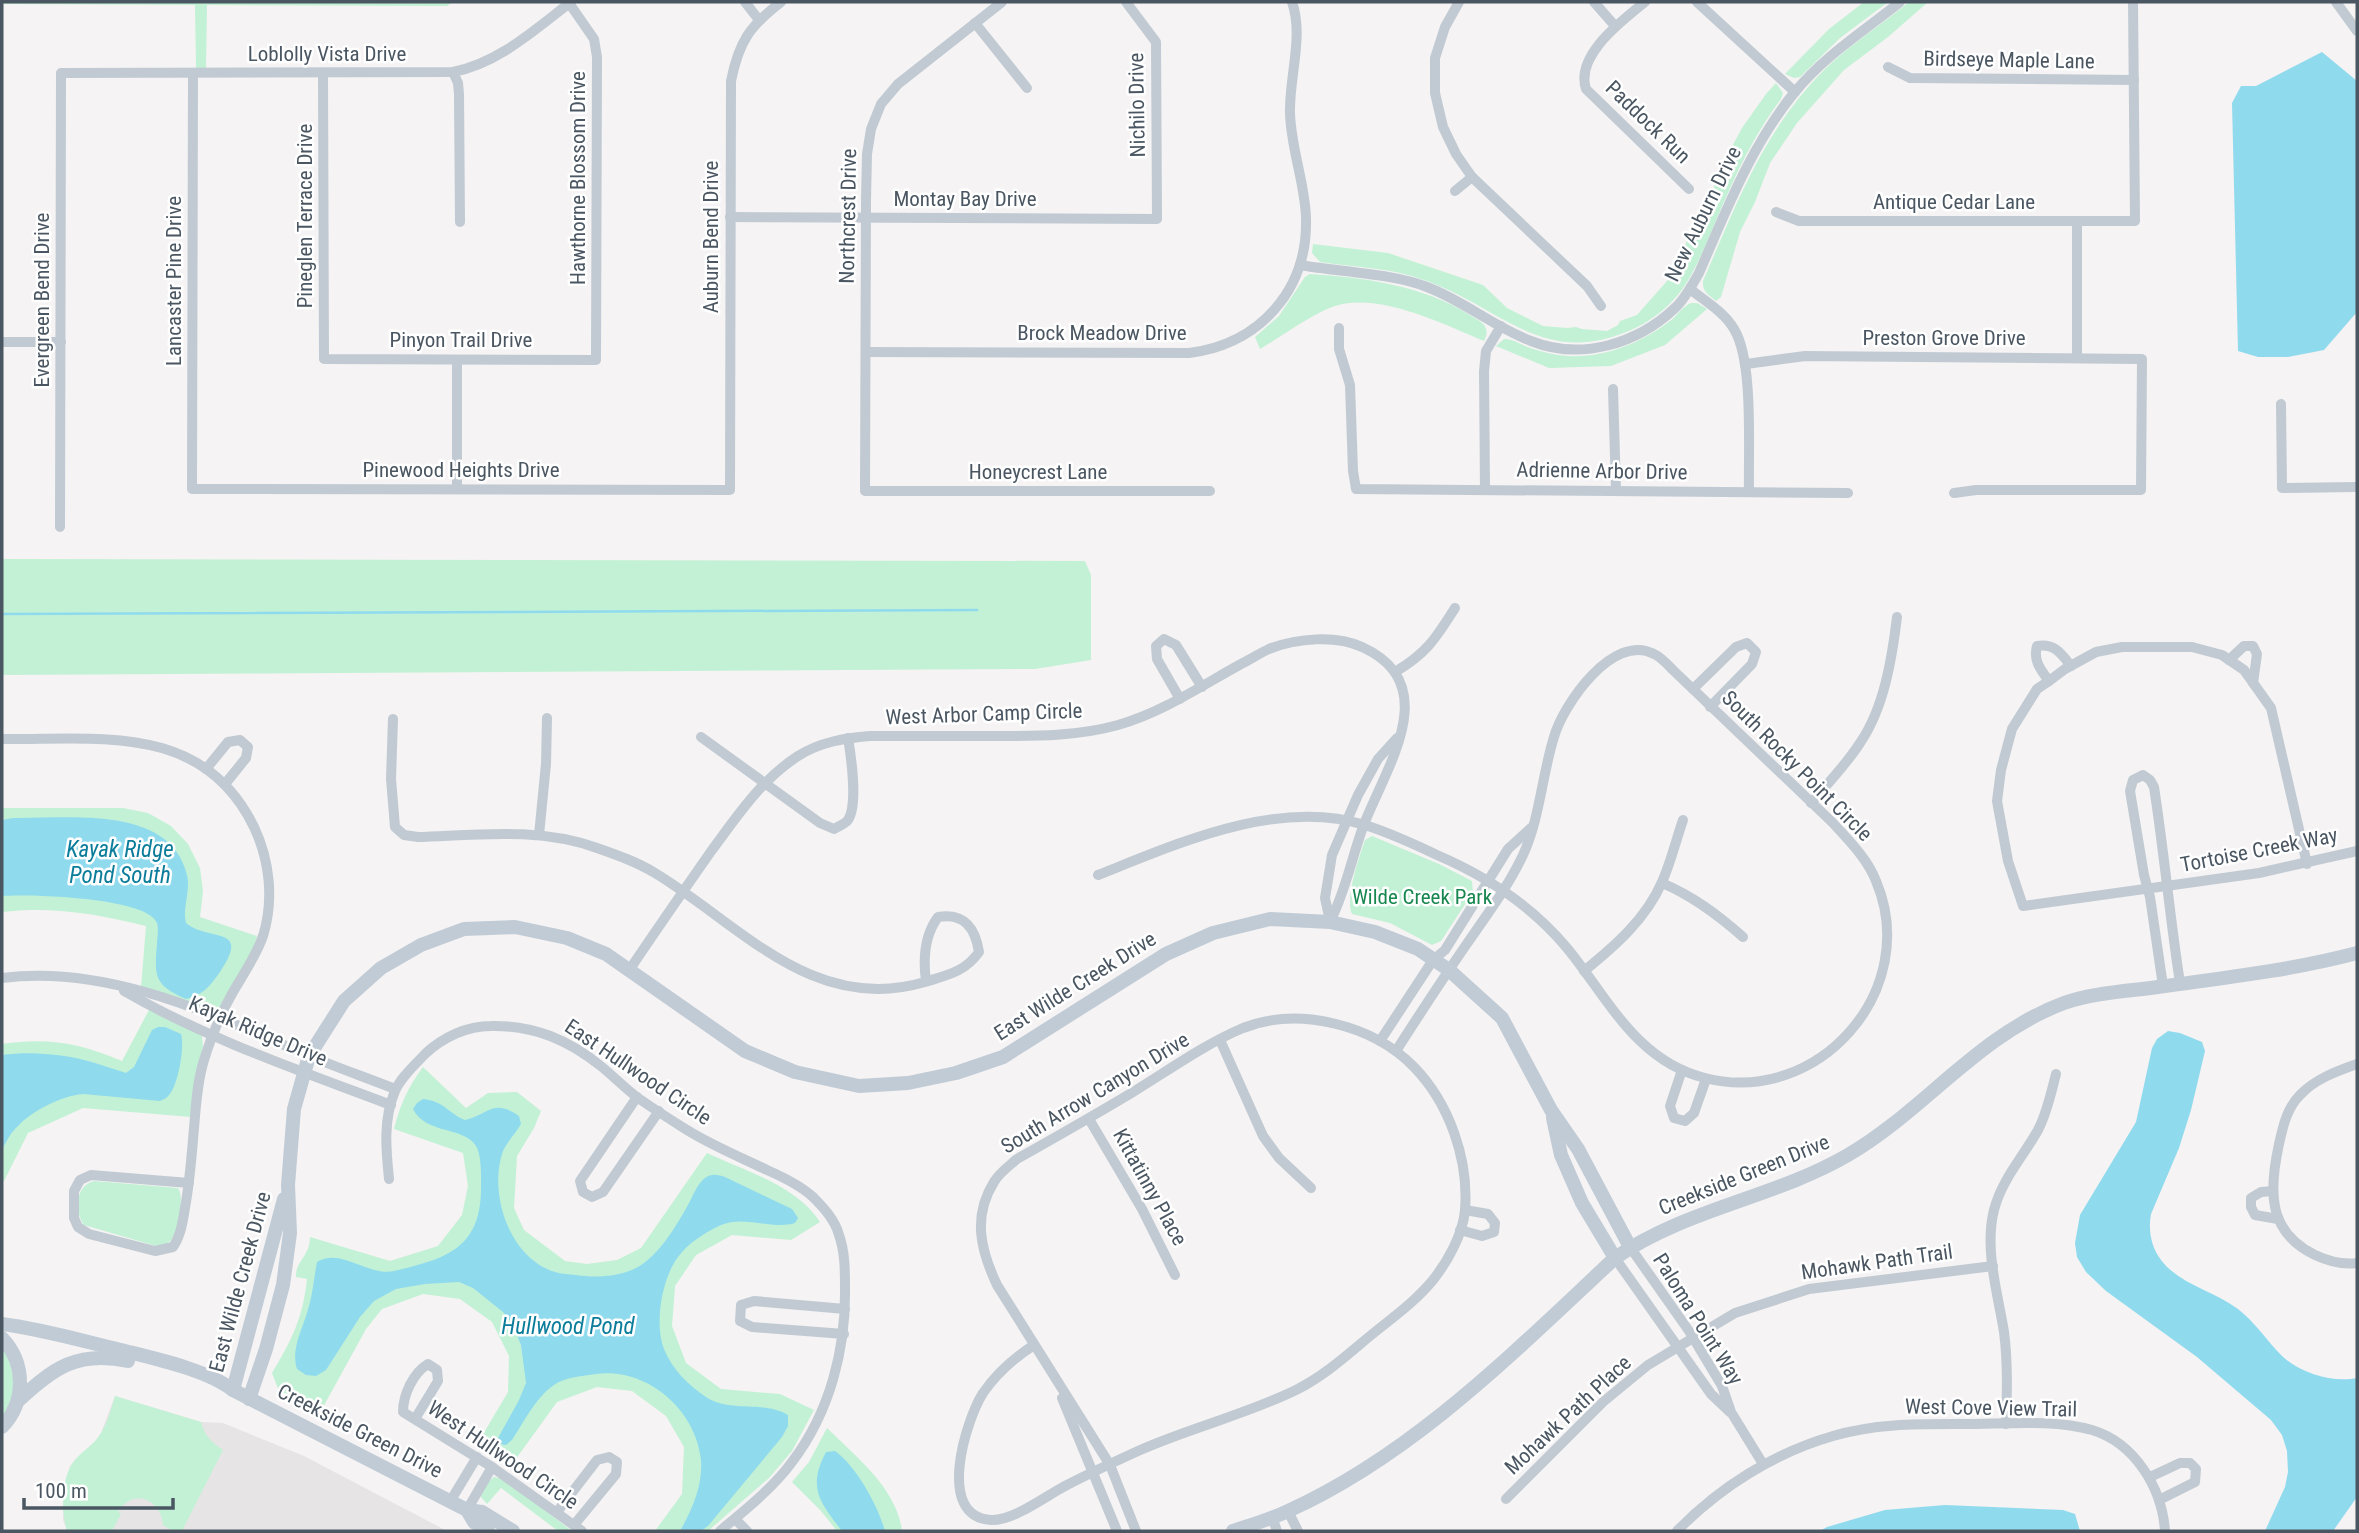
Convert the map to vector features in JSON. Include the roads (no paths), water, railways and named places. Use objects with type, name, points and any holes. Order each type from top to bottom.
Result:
[{"type":"street","name":"Loblolly Vista Drive","points":[[61,73],[453,72],[473,68],[503,53],[570,2]]},
{"type":"street","name":"Hawthorne Blossom Drive","points":[[570,2],[594,39],[597,57],[596,360]]},
{"type":"street","points":[[745,2],[759,20]]},
{"type":"street","name":"Auburn Bend Drive","points":[[730,490],[731,81],[743,41],[759,20],[781,2]]},
{"type":"street","name":"Northcrest Drive","points":[[865,491],[867,154],[871,129],[881,104],[898,84],[1002,2]]},
{"type":"street","name":"Nichilo Drive","points":[[1126,2],[1156,41],[1157,219]]},
{"type":"street","name":"Brock Meadow Drive","points":[[866,352],[1189,353],[1206,351],[1238,339],[1266,319],[1287,294],[1300,265],[1306,233],[1306,215],[1291,128],[1291,88],[1297,34],[1292,2]]},
{"type":"street","points":[[1459,2],[1446,27],[1435,58],[1435,93],[1443,127],[1455,154],[1472,177],[1587,286],[1601,306]]},
{"type":"street","points":[[1594,2],[1615,26],[1645,2]]},
{"type":"street","points":[[1697,2],[1795,92]]},
{"type":"street","name":"New Auburn Drive","points":[[1300,265],[1423,286],[1458,300],[1531,342],[1557,348],[1581,349],[1629,339],[1654,325],[1676,307],[1690,289],[1751,159],[1772,123],[1795,92],[1848,41],[1900,2]]},
{"type":"street","points":[[2133,2],[2134,80]]},
{"type":"street","points":[[2336,2],[2357,30]]},
{"type":"street","points":[[975,23],[1027,88]]},
{"type":"street","name":"Paddock Run","points":[[1615,26],[1584,68],[1583,81],[1586,89],[1689,189]]},
{"type":"street","name":"Birdseye Maple Lane","points":[[1888,67],[1910,78],[2134,80]]},
{"type":"street","points":[[453,72],[459,94],[460,222]]},
{"type":"street","name":"Evergreen Bend Drive","points":[[60,527],[61,73]]},
{"type":"street","name":"Lancaster Pine Drive","points":[[192,489],[193,74]]},
{"type":"street","name":"Pineglen Terrace Drive","points":[[323,74],[324,359]]},
{"type":"street","name":"Antique Cedar Lane","points":[[1776,212],[1799,221],[2135,221],[2134,80]]},
{"type":"street","points":[[1455,191],[1472,177]]},
{"type":"street","name":"Montay Bay Drive","points":[[730,217],[1157,219]]},
{"type":"street","points":[[2077,221],[2077,358]]},
{"type":"street","points":[[1690,289],[1724,317],[1735,330],[1746,364],[1749,492]]},
{"type":"street","points":[[1485,490],[1483,371],[1486,351],[1501,326]]},
{"type":"street","name":"Adrienne Arbor Drive","points":[[1339,328],[1339,349],[1350,385],[1356,489],[1848,493]]},
{"type":"street","points":[[2,342],[61,342]]},
{"type":"street","name":"Preston Grove Drive","points":[[1746,364],[1805,356],[2142,359],[2141,490],[1976,490],[1954,493]]},
{"type":"street","name":"Pinyon Trail Drive","points":[[324,359],[596,360]]},
{"type":"street","points":[[457,360],[457,489]]},
{"type":"street","points":[[1613,389],[1616,491]]},
{"type":"street","points":[[2281,404],[2282,488],[2357,487]]},
{"type":"street","name":"Pinewood Heights Drive","points":[[192,489],[730,490]]},
{"type":"street","name":"Honeycrest Lane","points":[[865,491],[1210,491]]},
{"type":"street","points":[[1330,922],[1343,896],[1351,859],[1401,734],[1405,696],[1395,672],[1416,659],[1433,642],[1455,608]]},
{"type":"street","points":[[1811,803],[1861,741],[1887,677],[1897,617]]},
{"type":"street","points":[[1180,699],[1157,659],[1157,646],[1164,639],[1177,645],[1202,687]]},
{"type":"street","name":"West Arbor Camp Circle","points":[[630,969],[750,799],[801,754],[826,743],[848,738],[1062,735],[1118,724],[1180,699],[1269,649],[1304,642],[1350,642],[1375,653],[1395,672]]},
{"type":"street","points":[[1693,689],[1736,647],[1747,643],[1756,652],[1752,664],[1710,708]]},
{"type":"street","points":[[2071,666],[2058,650],[2048,644],[2037,646],[2037,665],[2049,681],[2096,652],[2122,647],[2192,647],[2222,655],[2244,670],[2271,708],[2306,864]]},
{"type":"street","points":[[2229,660],[2244,646],[2253,646],[2257,654],[2253,682]]},
{"type":"street","name":"South Rocky Point Circle","points":[[1098,875],[1184,841],[1265,820],[1294,817],[1364,824],[1450,860],[1503,891],[1543,923],[1566,947],[1634,1037],[1656,1056],[1706,1079],[1741,1083],[1772,1079],[1802,1069],[1830,1052],[1850,1033],[1870,1004],[1878,987],[1885,954],[1886,917],[1876,881],[1858,850],[1653,653],[1636,650],[1620,653],[1603,663],[1567,708],[1554,734],[1532,827]]},
{"type":"street","name":"Tortoise Creek Way","points":[[2049,681],[2037,690],[2012,729],[2001,770],[1997,801],[2008,861],[2023,906],[2259,873],[2357,850]]},
{"type":"street","points":[[539,835],[546,764],[547,718]]},
{"type":"street","points":[[393,719],[391,779],[395,827],[404,835],[418,837],[510,833],[539,835],[593,846],[654,872],[778,960],[830,983],[881,990],[906,988],[954,974],[971,964],[979,952],[977,940],[965,921],[953,915],[938,917],[929,928],[924,965],[926,981]]},
{"type":"street","points":[[1330,922],[1325,898],[1332,855],[1358,795],[1378,759],[1401,734]]},
{"type":"street","points":[[701,737],[820,823],[834,829],[846,822],[852,811],[848,738]]},
{"type":"street","points":[[2,739],[127,740],[155,745],[183,755],[225,784],[246,812],[260,839],[268,873],[270,906],[262,937],[250,965],[220,1018],[203,1063],[197,1092],[189,1183],[179,1238],[173,1247],[155,1251],[89,1234],[78,1227],[74,1217],[74,1191],[80,1180],[91,1175],[189,1183]]},
{"type":"street","points":[[206,769],[228,742],[240,740],[248,747],[246,758],[225,784]]},
{"type":"street","points":[[2163,986],[2130,791],[2133,780],[2143,775],[2154,787],[2180,983]]},
{"type":"street","points":[[1584,971],[1624,937],[1641,916],[1662,883],[1683,820]]},
{"type":"street","points":[[1380,1041],[1433,960],[1445,950],[1508,849],[1532,827]]},
{"type":"street","points":[[1396,1051],[1503,891],[1524,853],[1532,827]]},
{"type":"street","points":[[1662,883],[1715,912],[1744,937]]},
{"type":"street","name":"East Wilde Creek Drive","points":[[249,1398],[266,1349],[283,1285],[290,1233],[288,1185],[294,1109],[309,1056],[344,1001],[381,968],[421,945],[464,929],[516,927],[567,939],[606,954],[745,1051],[795,1072],[859,1086],[908,1083],[956,1073],[1003,1057],[1166,954],[1213,933],[1270,919],[1330,922],[1375,932],[1418,949],[1449,970],[1503,1018],[1551,1110]]},
{"type":"street","name":"Creekside Green Drive","points":[[1233,1531],[1275,1524],[1288,1511],[1352,1477],[1429,1424],[1502,1363],[1630,1247],[1669,1227],[1813,1175],[1850,1154],[1887,1130],[1976,1053],[2023,1022],[2066,1002],[2291,967],[2357,953]]},
{"type":"street","name":"Kayak Ridge Drive","points":[[2,978],[25,974],[71,976],[150,993],[220,1018],[395,1089]]},
{"type":"street","name":"Kayak Ridge Drive","points":[[114,985],[149,1005],[213,1034],[391,1105]]},
{"type":"street","name":"South Arrow Canyon Drive","points":[[1034,1345],[997,1375],[969,1419],[959,1466],[959,1488],[965,1504],[977,1517],[993,1520],[1016,1513],[1093,1473],[1110,1465],[1139,1450],[1262,1405],[1329,1371],[1413,1301],[1433,1280],[1447,1260],[1460,1230],[1465,1210],[1460,1153],[1445,1112],[1431,1088],[1396,1051],[1380,1041],[1332,1023],[1274,1021],[1245,1027],[1017,1159],[995,1180],[982,1206],[980,1235],[985,1260],[997,1286],[1110,1465],[1136,1531]]},
{"type":"street","name":"East Hullwood Circle","points":[[389,1179],[386,1147],[395,1089],[429,1050],[453,1034],[481,1026],[513,1025],[540,1031],[569,1043],[637,1097],[721,1149],[787,1179],[810,1194],[828,1214],[839,1234],[844,1261],[845,1309]]},
{"type":"street","points":[[1220,1040],[1263,1136],[1279,1158],[1311,1188]]},
{"type":"street","points":[[2357,1064],[2320,1079],[2300,1095],[2284,1119],[2275,1161],[2273,1191],[2279,1222],[2301,1248],[2325,1260],[2357,1263]]},
{"type":"street","points":[[1682,1070],[1670,1106],[1674,1118],[1685,1121],[1694,1113],[1706,1079]]},
{"type":"street","points":[[2006,1424],[2008,1382],[1993,1266],[1993,1212],[2001,1189],[2038,1130],[2056,1074]]},
{"type":"street","points":[[637,1097],[580,1181],[583,1192],[592,1197],[603,1192],[659,1111]]},
{"type":"street","points":[[1551,1110],[1578,1149],[1630,1247]]},
{"type":"street","points":[[1551,1110],[1561,1155],[1582,1203],[1615,1258]]},
{"type":"street","name":"Kittatinny Place","points":[[1089,1119],[1142,1209],[1175,1275]]},
{"type":"street","name":"East Wilde Creek Drive","points":[[233,1390],[288,1185]]},
{"type":"street","points":[[2273,1191],[2260,1192],[2251,1198],[2251,1207],[2255,1215],[2279,1222]]},
{"type":"street","points":[[1460,1230],[1482,1236],[1494,1232],[1495,1223],[1488,1214],[1465,1210]]},
{"type":"street","name":"Paloma Point Way","points":[[1630,1247],[1693,1338],[1722,1386],[1731,1412],[1763,1464]]},
{"type":"street","name":"Paloma Point Way","points":[[1615,1258],[1711,1394],[1731,1412]]},
{"type":"street","name":"Mohawk Path Trail","points":[[1693,1338],[1735,1313],[1809,1289],[1993,1266]]},
{"type":"street","points":[[720,1531],[792,1462],[813,1430],[838,1364],[844,1334],[845,1309],[754,1301],[741,1305],[740,1321],[752,1327],[844,1334]]},
{"type":"street","name":"Creekside Green Drive","points":[[2,1324],[152,1358],[220,1381],[467,1510],[482,1512],[513,1531]]},
{"type":"street","points":[[2,1338],[18,1366],[18,1401]]},
{"type":"street","name":"Mohawk Path Place","points":[[1506,1499],[1603,1402],[1648,1366],[1693,1338]]},
{"type":"street","name":"Creekside Green Drive","points":[[2,1427],[18,1401],[41,1379],[57,1368],[77,1360],[102,1357],[137,1363],[217,1390],[233,1390]]},
{"type":"street","name":"West Hullwood Circle","points":[[415,1419],[438,1381],[437,1370],[428,1364],[419,1369],[403,1401],[403,1412],[492,1467],[578,1528]]},
{"type":"street","name":"South Arrow Canyon Drive","points":[[1051,1372],[1117,1531]]},
{"type":"street","name":"West Cove View Trail","points":[[1676,1531],[1694,1513],[1763,1464],[1831,1436],[1867,1427],[2006,1424],[2056,1424],[2092,1430],[2119,1444],[2150,1478],[2159,1500],[2165,1531]]},
{"type":"street","points":[[557,1512],[597,1460],[609,1457],[617,1462],[616,1474],[578,1528]]},
{"type":"street","points":[[451,1500],[477,1458]]},
{"type":"street","points":[[2150,1478],[2180,1463],[2190,1463],[2196,1469],[2196,1482],[2159,1500]]},
{"type":"street","points":[[467,1510],[492,1467]]},
{"type":"street","name":"Creekside Green Drive","points":[[467,1510],[474,1522],[488,1531]]},
{"type":"street","points":[[1288,1511],[1298,1531]]},
{"type":"street","points":[[735,1519],[747,1531]]},
{"type":"water","points":[[2322,52],[2357,81],[2357,312],[2324,350],[2288,357],[2258,357],[2238,351],[2232,103],[2241,86],[2256,86]]},
{"type":"water","name":"Kayak Ridge Pond South","points":[[2,820],[114,820],[139,826],[160,836],[177,852],[187,875],[186,923],[229,941],[229,957],[213,982],[201,993],[186,999],[162,984],[156,965],[157,923],[149,914],[86,899],[2,896]]},
{"type":"water","points":[[158,1027],[181,1034],[182,1040],[178,1075],[167,1097],[160,1101],[83,1094],[66,1098],[40,1109],[24,1120],[13,1131],[2,1150],[2,1055],[60,1055],[126,1073],[134,1067],[152,1030]]},
{"type":"water","points":[[2168,1031],[2202,1042],[2205,1051],[2179,1148],[2151,1214],[2150,1232],[2153,1244],[2168,1268],[2238,1309],[2289,1362],[2307,1372],[2327,1378],[2357,1378],[2357,1497],[2333,1531],[2265,1531],[2285,1487],[2288,1472],[2287,1451],[2282,1435],[2271,1420],[2197,1357],[2106,1291],[2086,1272],[2077,1257],[2075,1243],[2080,1215],[2136,1122],[2152,1048],[2157,1039]]},
{"type":"water","name":"Hullwood Pond","points":[[423,1099],[436,1102],[465,1120],[497,1108],[519,1116],[521,1124],[503,1151],[499,1168],[501,1204],[514,1239],[525,1253],[539,1265],[555,1272],[600,1276],[616,1275],[638,1267],[667,1239],[700,1183],[710,1175],[725,1177],[792,1209],[798,1218],[795,1223],[786,1225],[739,1221],[715,1228],[682,1252],[672,1266],[664,1289],[660,1314],[661,1339],[671,1363],[687,1382],[715,1402],[768,1408],[788,1415],[788,1426],[782,1437],[701,1531],[680,1531],[692,1506],[701,1469],[697,1441],[690,1424],[665,1395],[633,1377],[596,1374],[563,1380],[542,1396],[512,1440],[506,1445],[500,1444],[498,1438],[526,1383],[521,1345],[512,1323],[503,1312],[473,1288],[459,1282],[396,1289],[374,1301],[360,1317],[326,1370],[316,1376],[306,1375],[297,1369],[296,1345],[310,1301],[317,1262],[335,1258],[374,1270],[394,1271],[444,1256],[467,1238],[475,1225],[481,1188],[478,1150],[463,1135],[435,1127],[419,1117],[413,1109]]},
{"type":"water","points":[[835,1451],[866,1488],[885,1531],[842,1531],[822,1503],[817,1475],[826,1452]]},
{"type":"water","points":[[1945,1505],[2063,1510],[2075,1514],[2080,1531],[1820,1531],[1885,1510]]},
{"type":"waterway","points":[[2,614],[977,610]]},
{"type":"park label","name":"Wilde Creek Park","points":[[1422,897]]}]
